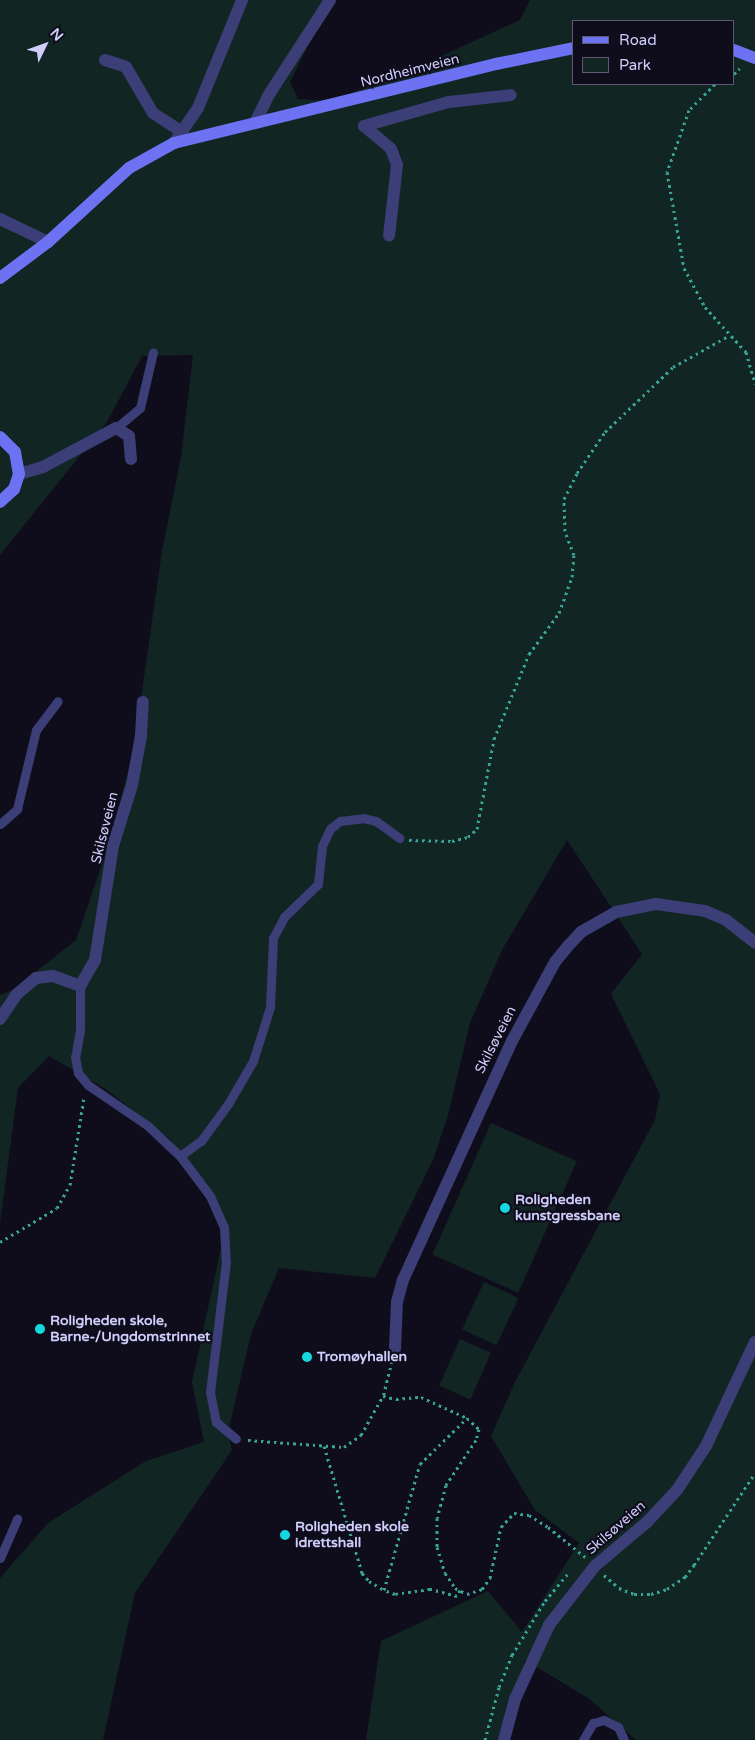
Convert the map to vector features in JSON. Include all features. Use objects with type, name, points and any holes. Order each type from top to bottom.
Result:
[{"type":"main road","name":"Nordheimveien","points":[[0,278],[48,242],[129,168],[174,143],[496,64],[572,48]]},
{"type":"main road","points":[[735,50],[755,58]]},
{"type":"main road","points":[[0,437],[15,452],[19,474],[14,489],[0,502]]},
{"type":"street","points":[[174,143],[198,108],[242,0]]},
{"type":"street","points":[[255,123],[268,96],[330,0]]},
{"type":"street","points":[[105,60],[126,67],[153,113],[181,131]]},
{"type":"street","points":[[389,236],[396,165],[391,149],[364,126],[450,102],[511,95]]},
{"type":"street","points":[[0,219],[48,242]]},
{"type":"street","points":[[19,474],[43,467],[116,428],[129,436],[131,459]]},
{"type":"street","name":"Skilsøveien","points":[[80,986],[95,960],[113,846],[132,785],[141,736],[143,702]]},
{"type":"street","name":"Skilsøveien","points":[[395,1349],[397,1302],[403,1280],[512,1041],[555,962],[569,945],[581,932],[616,912],[656,904],[705,911],[726,920],[755,943]]},
{"type":"street","points":[[0,1019],[18,994],[36,978],[53,976],[80,986]]},
{"type":"street","name":"Skilsøveien","points":[[504,1740],[515,1699],[548,1625],[595,1566],[661,1508],[698,1461],[755,1342]]},
{"type":"lane","points":[[116,428],[140,408],[153,352]]},
{"type":"lane","points":[[0,824],[17,809],[36,730],[58,700]]},
{"type":"lane","points":[[180,1156],[191,1150],[206,1133],[228,1104],[253,1061],[270,1007],[273,938],[284,917],[318,884],[322,846],[330,829],[340,821],[363,818],[376,821],[400,838]]},
{"type":"lane","name":"Skilsøveien","points":[[80,986],[80,1030],[75,1057],[78,1073],[88,1085],[148,1126],[180,1156],[210,1196],[224,1227],[226,1262],[210,1392],[216,1422],[236,1439]]},
{"type":"lane","points":[[0,1558],[17,1519]]},
{"type":"lane","points":[[583,1740],[593,1723],[604,1720],[618,1727],[624,1740]]},
{"type":"path","points":[[714,85],[689,110],[666,172],[684,268],[705,307],[746,352],[755,384]]},
{"type":"path","points":[[400,838],[420,842],[452,841],[468,837],[477,829],[494,739],[529,654],[559,613],[572,577],[574,554],[566,531],[564,499],[576,473],[605,432],[673,367],[730,335]]},
{"type":"path","points":[[0,1242],[57,1208],[70,1185],[88,1085]]},
{"type":"path","points":[[236,1439],[344,1447],[353,1443],[383,1396],[395,1349]]},
{"type":"path","points":[[383,1396],[396,1399],[421,1397],[467,1418],[479,1429],[476,1440],[446,1485],[437,1518],[437,1547],[445,1573],[460,1590],[474,1593],[482,1589],[490,1578],[501,1527],[514,1513],[529,1515],[548,1527],[619,1588],[634,1594],[651,1594],[667,1589],[685,1577],[755,1473]]},
{"type":"path","points":[[384,1590],[420,1464],[467,1418]]},
{"type":"path","points":[[324,1446],[362,1573],[369,1582],[395,1594],[430,1589],[456,1596],[460,1590]]},
{"type":"green space","points":[[0,0],[331,0],[290,82],[298,99],[331,101],[426,63],[520,20],[530,0],[755,0],[755,1740],[636,1740],[588,1698],[525,1660],[507,1740],[366,1740],[381,1641],[488,1591],[522,1632],[579,1543],[535,1510],[491,1436],[515,1382],[655,1120],[660,1094],[611,994],[642,954],[567,840],[502,950],[470,1023],[448,1115],[433,1160],[375,1278],[279,1268],[251,1334],[228,1432],[232,1450],[135,1593],[103,1740],[0,1740],[0,1578],[48,1523],[146,1461],[204,1442],[192,1382],[226,1225],[171,1140],[107,1090],[49,1056],[18,1088],[0,1223],[0,995],[13,990],[76,940],[109,844],[134,748],[162,551],[181,457],[193,355],[142,356],[107,422],[0,555]]},
{"type":"green space","name":"Roligheden kunstgressbane","points":[[491,1123],[577,1161],[518,1293],[432,1255]]},
{"type":"green space","points":[[484,1282],[518,1298],[496,1345],[462,1329]]},
{"type":"green space","points":[[460,1339],[491,1353],[470,1399],[439,1386]]},
{"type":"place","name":"Roligheden kunstgressbane","points":[[505,1208]]},
{"type":"place","name":"Roligheden skole, Barne-/Ungdomstrinnet","points":[[40,1329]]},
{"type":"place","name":"Tromøyhallen","points":[[307,1357]]},
{"type":"place","name":"Roligheden skole idrettshall","points":[[285,1535]]}]
